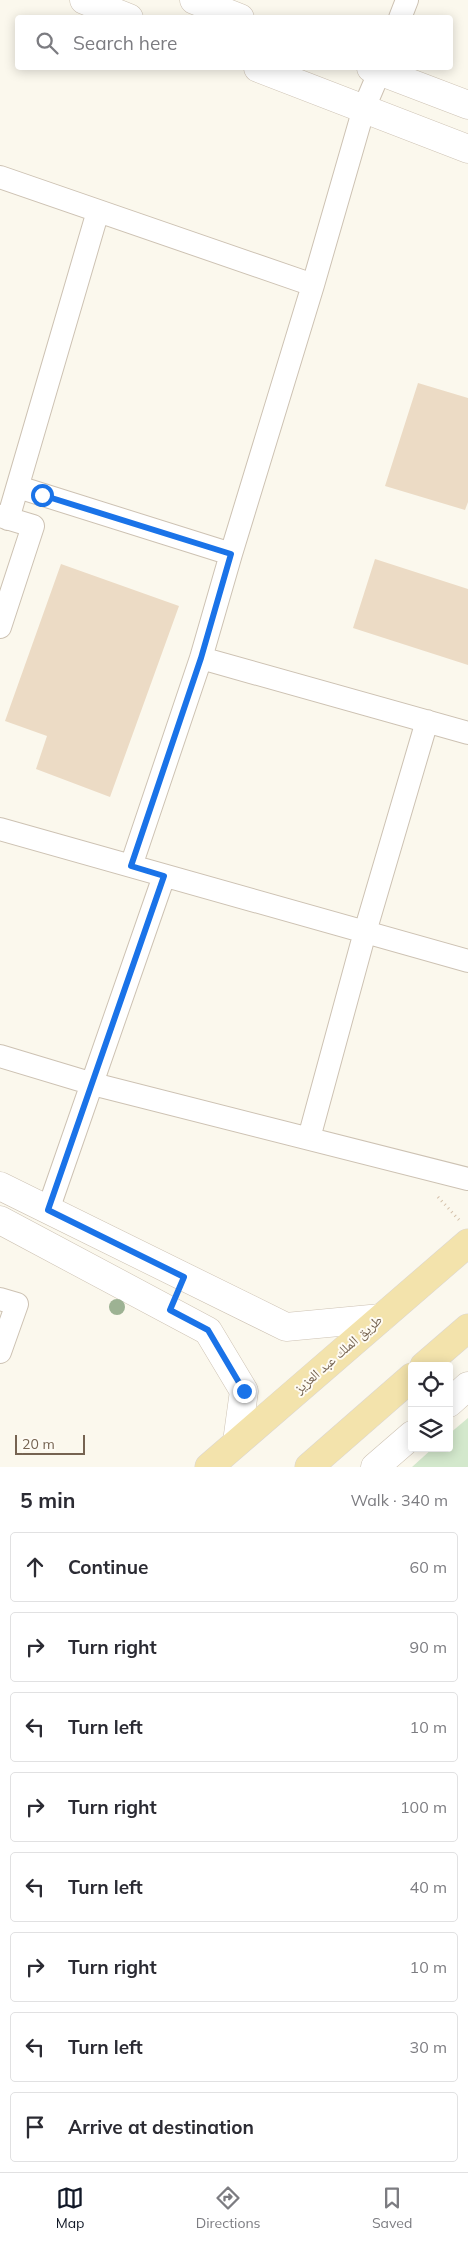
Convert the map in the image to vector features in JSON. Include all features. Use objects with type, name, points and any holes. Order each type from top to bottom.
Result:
[{"type":"main road","name":"طريق الملك عبد العزيز","points":[[209,1467],[381,1318],[465,1233]]},
{"type":"main road","points":[[429,1362],[468,1328]]},
{"type":"main road","points":[[309,1467],[408,1380]]},
{"type":"street","points":[[84,0],[122,15]]},
{"type":"street","points":[[194,0],[232,15]]},
{"type":"street","points":[[401,15],[407,0]]},
{"type":"street","points":[[263,70],[468,148]]},
{"type":"street","points":[[131,866],[201,658],[377,70]]},
{"type":"street","points":[[379,70],[468,106]]},
{"type":"street","points":[[0,177],[313,285]]},
{"type":"street","points":[[33,526],[4,517],[18,487],[98,210]]},
{"type":"street","points":[[18,487],[231,554]]},
{"type":"street","points":[[0,627],[42,495]]},
{"type":"street","points":[[201,658],[468,733]]},
{"type":"street","points":[[309,1138],[365,932],[427,722]]},
{"type":"street","points":[[0,828],[468,961]]},
{"type":"street","points":[[48,1210],[164,876]]},
{"type":"street","points":[[0,1056],[93,1084],[468,1179]]},
{"type":"street","points":[[0,1186],[286,1327],[381,1318]]},
{"type":"street","points":[[0,1220],[208,1330],[244,1391],[237,1442]]},
{"type":"street","points":[[170,1310],[184,1277]]},
{"type":"street","points":[[0,1299],[17,1304],[0,1352]]},
{"type":"street","points":[[453,1399],[468,1386]]},
{"type":"street","points":[[375,1467],[408,1438]]},
{"type":"path","points":[[438,1197],[465,1233]]},
{"type":"green space","points":[[468,1418],[468,1467],[412,1467],[429,1452],[453,1452],[453,1431]]},
{"type":"building","points":[[418,383],[468,398],[468,502],[465,510],[385,486]]},
{"type":"building","points":[[375,559],[468,589],[468,665],[353,628]]},
{"type":"building","points":[[61,564],[179,606],[110,797],[36,769],[47,736],[5,721]]},
{"type":"route","points":[[42,495],[231,554],[201,658],[131,866],[164,876],[48,1210],[184,1277],[170,1310],[208,1330],[244,1391]]}]
